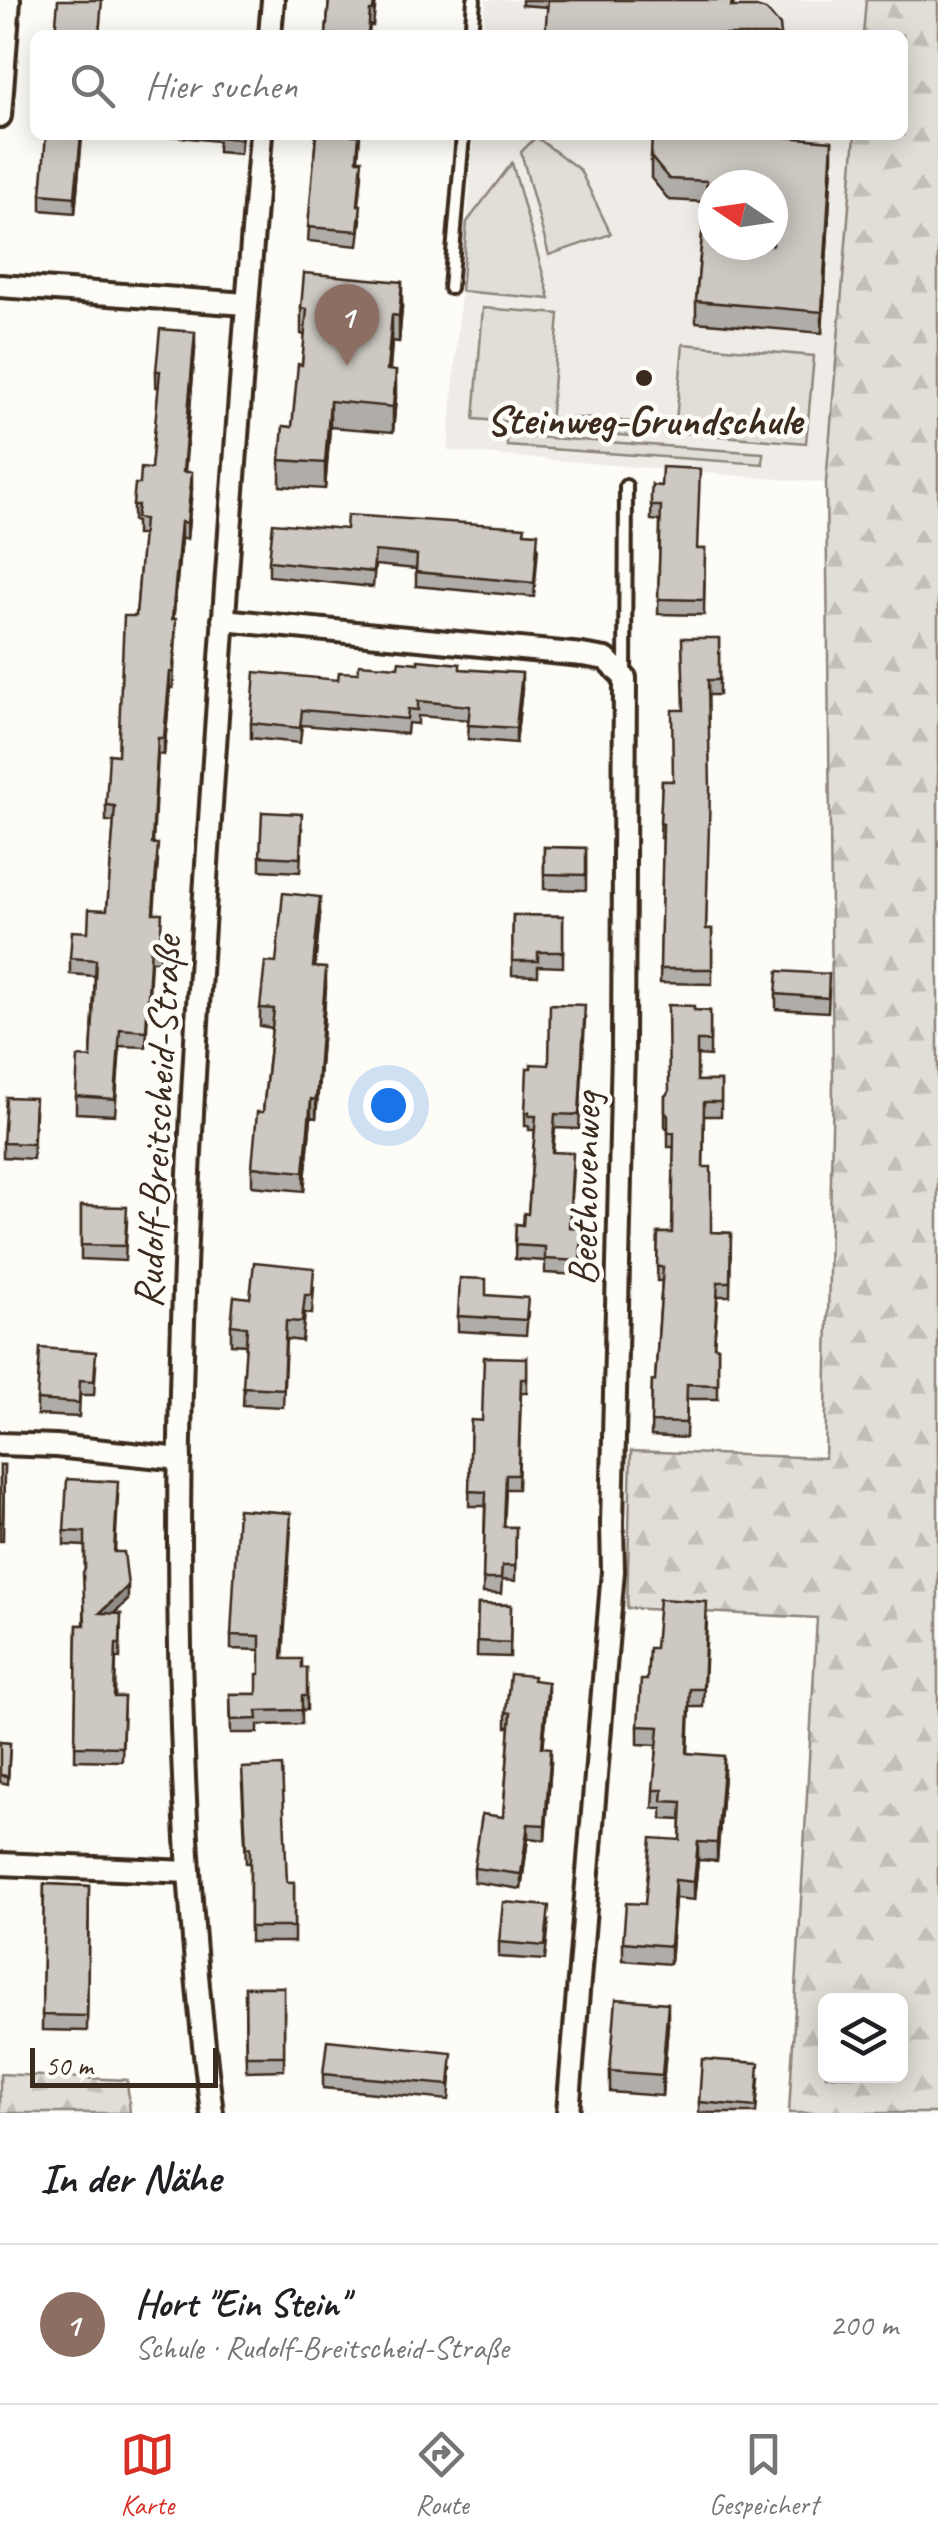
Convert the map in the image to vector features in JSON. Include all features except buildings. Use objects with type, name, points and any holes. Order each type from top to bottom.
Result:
[{"type":"street","points":[[0,116],[9,0]]},
{"type":"street","points":[[271,30],[274,0]]},
{"type":"street","name":"Rudolf-Breitscheid-Straße","points":[[212,2113],[189,1872],[182,1688],[180,1459],[185,1238],[223,620],[261,140]]},
{"type":"street","points":[[0,286],[246,304]]},
{"type":"street","points":[[223,620],[606,658],[625,678]]},
{"type":"street","name":"Beethovenweg","points":[[568,2113],[613,1571],[624,1047],[625,678]]},
{"type":"street","points":[[0,1444],[180,1459]]},
{"type":"street","points":[[0,1864],[189,1872]]},
{"type":"lane","points":[[471,30],[474,0]]},
{"type":"lane","points":[[450,288],[463,140]]},
{"type":"lane","points":[[625,678],[626,486]]},
{"type":"shaded area","points":[[486,0],[866,0],[863,30],[483,30]]},
{"type":"shaded area","name":"Steinweg-Grundschule","points":[[474,140],[855,140],[826,483],[448,451]]},
{"type":"green space","points":[[866,0],[938,0],[938,2113],[789,2113],[817,1618],[627,1608],[631,1451],[825,1458],[833,1083],[826,483],[855,140],[908,140],[908,30],[863,30]]},
{"type":"green space","points":[[533,140],[540,140],[580,170],[611,234],[549,255],[521,152]]},
{"type":"green space","points":[[512,163],[550,299],[461,291],[467,222]]},
{"type":"green space","points":[[483,308],[559,314],[550,425],[474,419]]},
{"type":"green space","points":[[683,344],[814,356],[806,443],[675,432]]},
{"type":"green space","points":[[564,417],[646,423],[645,437],[563,431]]},
{"type":"green space","points":[[507,435],[763,453],[763,464],[507,446]]},
{"type":"green space","points":[[0,2074],[127,2080],[130,2113],[0,2113]]},
{"type":"place","name":"Hort \"Ein Stein\"","points":[[347,366]]},
{"type":"place","name":"Steinweg-Grundschule","points":[[644,378]]}]
